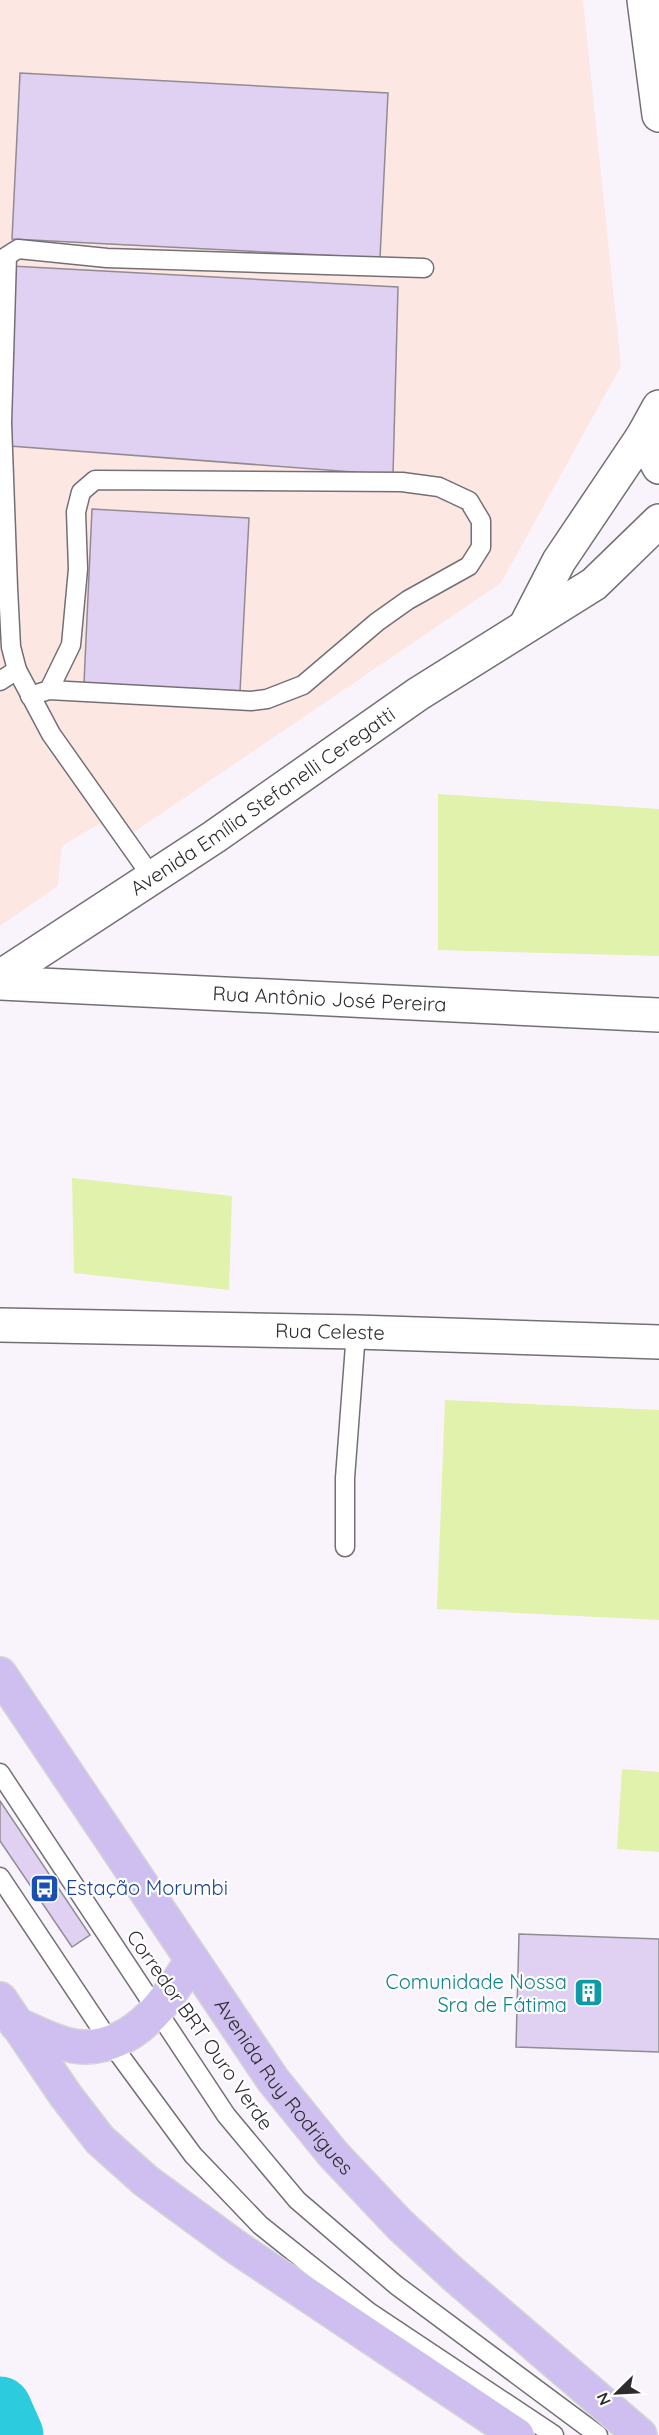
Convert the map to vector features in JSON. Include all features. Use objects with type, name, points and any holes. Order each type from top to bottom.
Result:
[{"type":"main road","name":"Avenida Ruy Rodrigues","points":[[0,1674],[273,2080],[333,2154],[378,2202],[454,2275],[640,2435]]},
{"type":"main road","points":[[8,2012],[54,2040],[85,2048],[110,2042],[138,2028],[158,2011],[192,1960]]},
{"type":"main road","points":[[8,2012],[66,2096],[100,2140],[146,2181],[236,2247],[517,2435]]},
{"type":"street","points":[[644,0],[659,115]]},
{"type":"street","points":[[526,627],[559,561],[644,436],[659,406]]},
{"type":"street","points":[[644,436],[659,467]]},
{"type":"street","name":"Avenida Emília Stefanelli Ceregatti","points":[[0,977],[214,837],[418,694],[594,584],[659,521]]},
{"type":"street","name":"Rua Antônio José Pereira","points":[[0,984],[659,1015]]},
{"type":"street","name":"Rua Celeste","points":[[0,1325],[356,1332],[659,1342]]},
{"type":"lane","points":[[152,877],[51,734],[17,670],[11,647],[2,423],[7,256],[18,249],[107,258],[424,268]]},
{"type":"lane","points":[[30,696],[49,690],[251,701],[267,699],[303,685],[377,622],[408,600],[469,566],[481,547],[481,522],[469,501],[439,487],[402,482],[95,480],[81,492],[76,512],[78,569],[71,645],[49,690]]},
{"type":"lane","points":[[0,681],[17,670]]},
{"type":"lane","points":[[345,1547],[345,1478],[356,1332]]},
{"type":"lane","name":"Corredor BRT Ouro Verde","points":[[0,1773],[226,2115],[297,2200],[396,2285],[598,2435]]},
{"type":"lane","points":[[0,1877],[110,2042],[193,2156],[260,2225],[369,2313],[554,2435]]},
{"type":"shaded area","points":[[0,0],[583,0],[621,366],[501,583],[124,839],[99,824],[62,846],[58,886],[0,926]]},
{"type":"green space","points":[[438,794],[659,809],[659,956],[438,950]]},
{"type":"green space","points":[[72,1178],[232,1196],[229,1290],[74,1273]]},
{"type":"green space","points":[[445,1400],[659,1410],[659,1620],[437,1609]]},
{"type":"green space","points":[[622,1769],[659,1772],[659,1852],[617,1849]]},
{"type":"building","points":[[20,73],[388,93],[380,258],[12,239]]},
{"type":"building","points":[[11,266],[398,287],[393,475],[10,446]]},
{"type":"building","points":[[92,509],[249,518],[240,692],[84,683]]},
{"type":"building","name":"Estação Morumbi","points":[[0,1801],[90,1935],[72,1947],[0,1841]]},
{"type":"building","name":"Comunidade Nossa Sra de Fátima","points":[[519,1934],[659,1939],[659,2052],[516,2047]]},
{"type":"waterway","points":[[0,2408],[12,2435]]},
{"type":"place","name":"Estação Morumbi","points":[[45,1888]]},
{"type":"place","name":"Comunidade Nossa Sra de Fátima","points":[[588,1993]]}]
